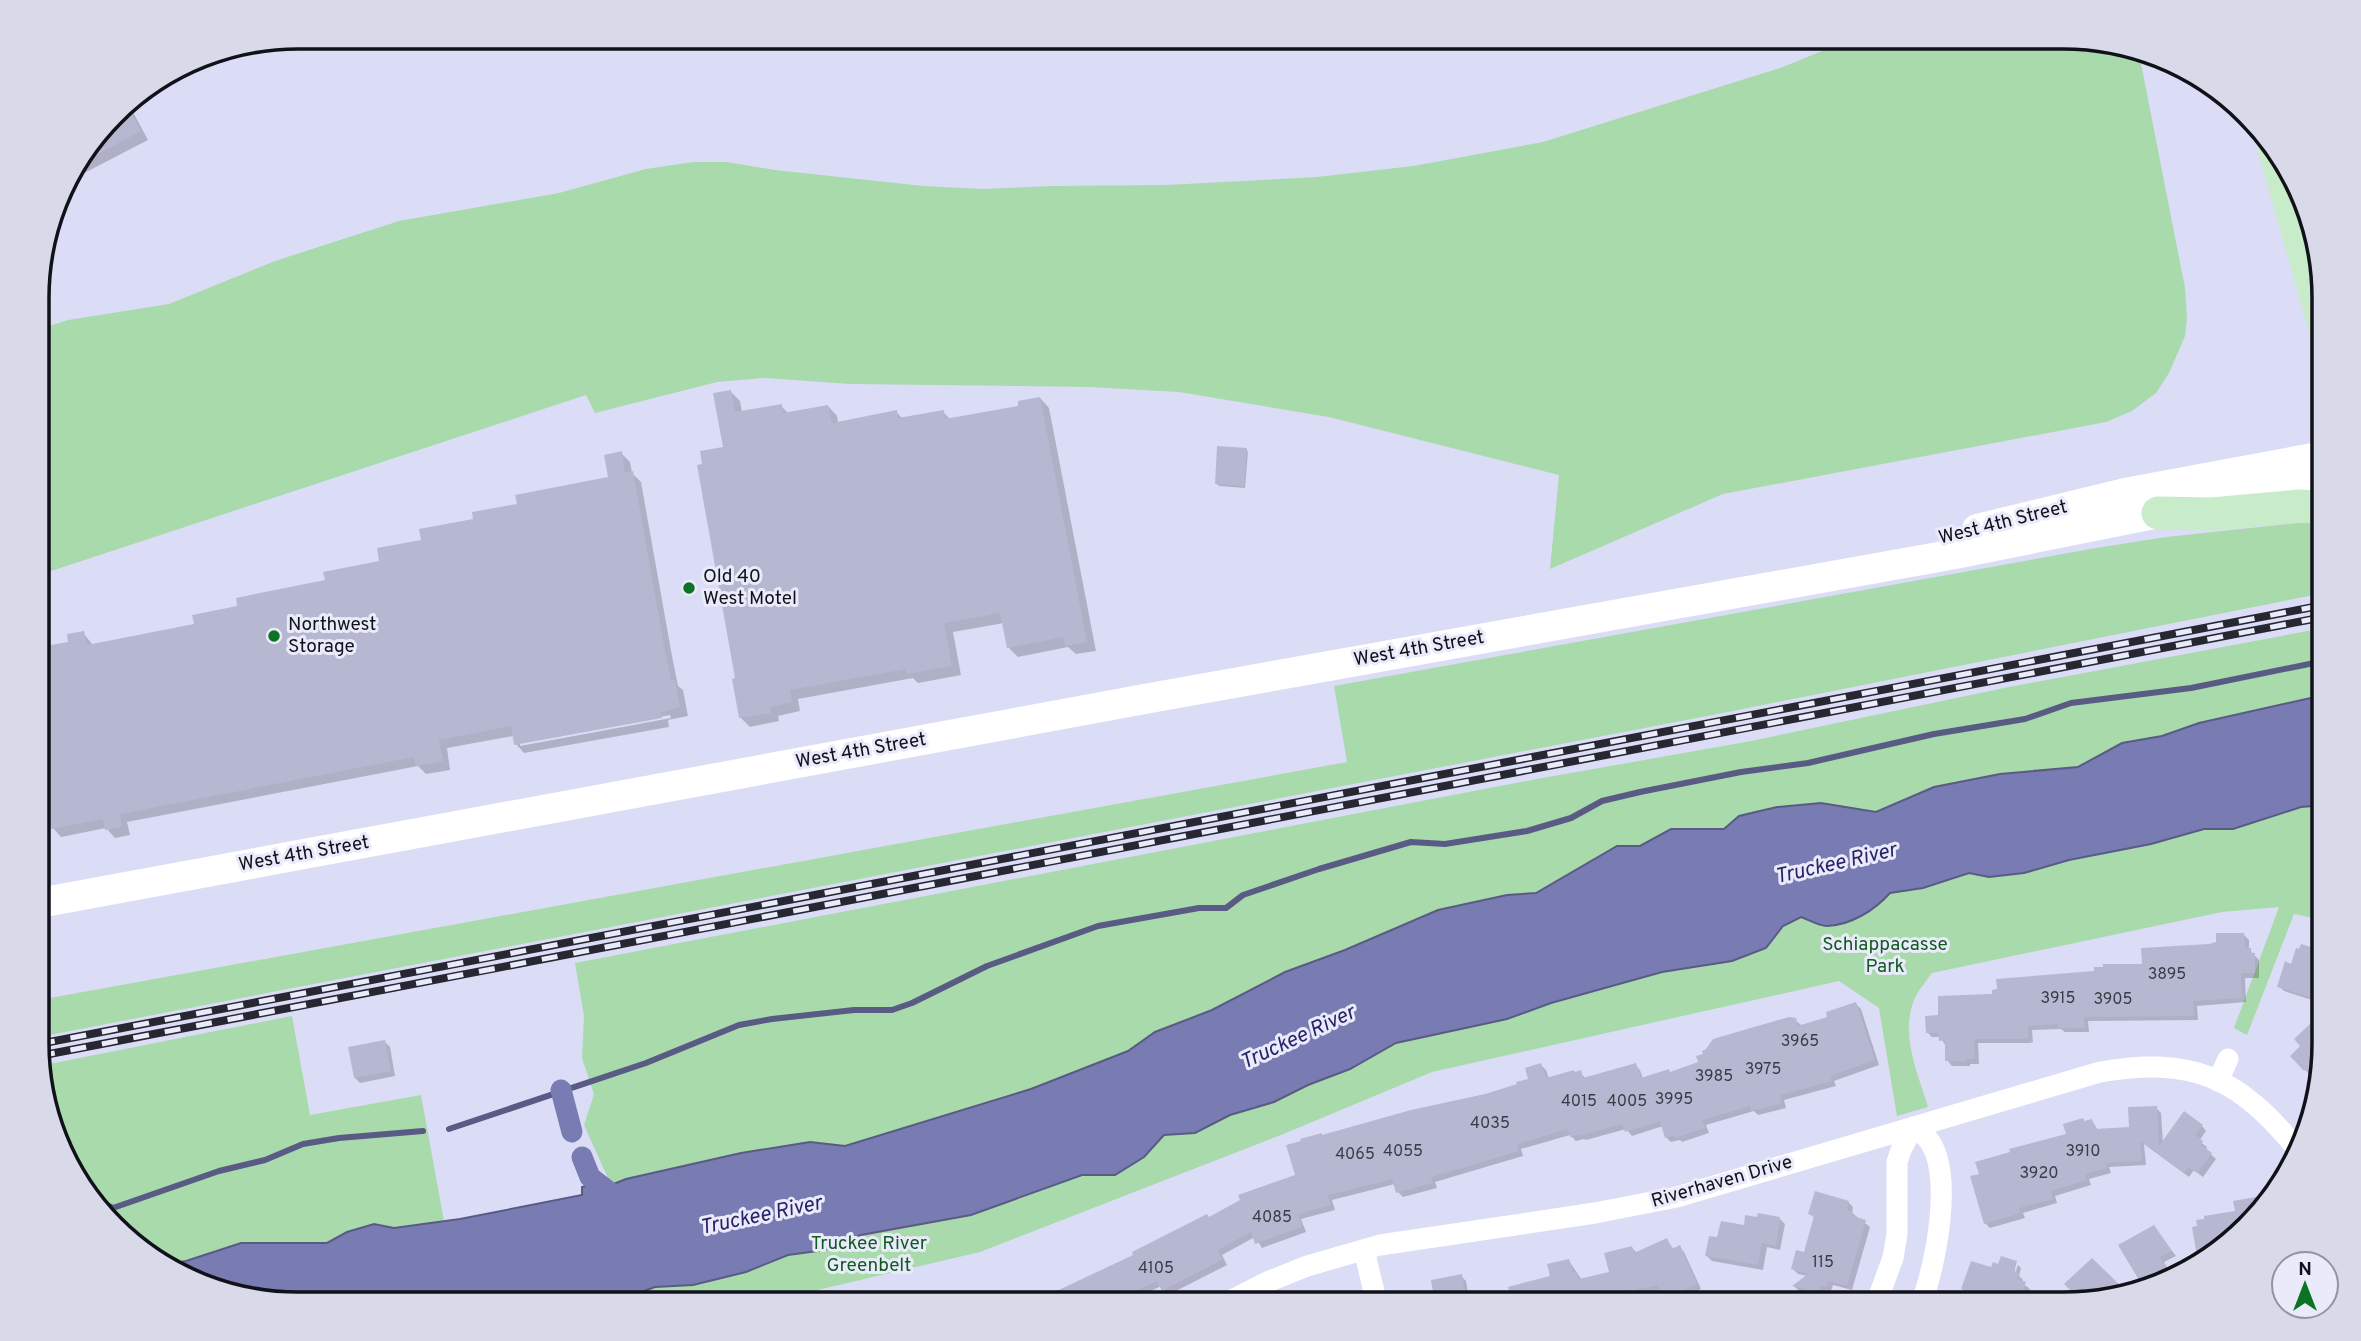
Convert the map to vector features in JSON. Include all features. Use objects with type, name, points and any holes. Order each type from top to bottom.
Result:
[{"type":"main road","points":[[2285,185],[2311,278]]},
{"type":"main road","name":"West 4th Street","points":[[1684,601],[2125,493],[2311,458]]},
{"type":"main road","name":"West 4th Street","points":[[49,901],[1942,556],[2311,483]]},
{"type":"main road","points":[[2158,513],[2212,514],[2311,506]]},
{"type":"street","points":[[2218,1081],[2228,1059]]},
{"type":"street","name":"Riverhaven Drive","points":[[1247,1292],[1307,1266],[1412,1239],[1595,1213],[1677,1197],[2100,1072],[2137,1066],[2191,1070],[2218,1081],[2242,1093],[2291,1143]]},
{"type":"street","points":[[1881,1292],[1893,1258],[1897,1234],[1897,1162],[1913,1127],[1927,1138],[1935,1152],[1941,1200],[1938,1242],[1926,1292]]},
{"type":"street","points":[[1364,1250],[1374,1292]]},
{"type":"green space","points":[[1827,49],[2063,49],[2096,51],[2141,61],[2185,288],[2187,318],[2185,336],[2169,373],[2156,393],[2132,411],[2106,422],[1723,494],[1550,569],[1559,475],[1329,417],[1179,392],[1090,387],[850,384],[765,378],[717,382],[595,413],[586,395],[49,572],[49,326],[68,320],[169,304],[275,261],[399,221],[559,193],[646,169],[693,162],[727,162],[775,170],[923,186],[983,189],[1166,185],[1317,177],[1413,166],[1543,142],[1783,67]]},
{"type":"green space","points":[[2311,523],[2311,596],[1733,711],[49,1035],[49,998],[1347,762],[1334,686],[2166,537]]},
{"type":"green space","points":[[2311,630],[2312,698],[2199,723],[2162,736],[2122,743],[2078,767],[2000,774],[1934,787],[1876,812],[1821,803],[1777,807],[1739,816],[1724,829],[1671,829],[1640,846],[1617,847],[1535,893],[1507,895],[1474,904],[1285,972],[1212,1010],[1155,1032],[1128,1051],[1031,1089],[845,1146],[810,1142],[741,1153],[611,1185],[584,1125],[594,1094],[582,1058],[584,1016],[575,963],[1537,779],[1751,741],[2009,687]]},
{"type":"green space","name":"Schiappacasse Park","points":[[2312,806],[2312,918],[2294,914],[2247,1035],[2234,1028],[2279,907],[2222,912],[1932,973],[1914,1000],[1909,1027],[1915,1068],[1928,1107],[1897,1116],[1879,1008],[1839,981],[1432,1072],[1281,1135],[980,1252],[809,1292],[641,1292],[655,1287],[693,1285],[746,1272],[788,1255],[825,1250],[861,1235],[971,1215],[1082,1175],[1115,1175],[1144,1157],[1164,1135],[1195,1133],[1230,1115],[1274,1102],[1350,1069],[1396,1043],[1507,1019],[1551,1003],[1662,972],[1732,961],[1766,948],[1783,926],[1801,917],[1876,908],[1889,893],[1923,888],[1969,873],[1989,877],[2151,844],[2204,829],[2233,829]]},
{"type":"green space","points":[[292,1016],[310,1115],[421,1095],[444,1221],[394,1228],[374,1224],[347,1232],[327,1243],[241,1243],[180,1262],[146,1241],[122,1219],[91,1182],[62,1123],[50,1064]]},
{"type":"water","name":"Truckee River","points":[[2312,698],[2312,806],[2233,829],[2204,829],[2024,873],[1989,877],[1969,873],[1923,888],[1890,893],[1862,916],[1836,925],[1821,925],[1801,917],[1783,926],[1766,948],[1732,961],[1662,972],[1551,1003],[1507,1019],[1396,1043],[1350,1069],[1274,1102],[1230,1115],[1195,1133],[1164,1135],[1144,1157],[1115,1175],[1082,1175],[971,1215],[861,1235],[825,1250],[788,1255],[746,1272],[693,1285],[655,1287],[641,1292],[265,1290],[233,1284],[180,1262],[241,1243],[327,1243],[347,1232],[374,1224],[394,1228],[460,1219],[582,1195],[582,1187],[593,1184],[604,1190],[626,1179],[741,1153],[810,1142],[845,1146],[1031,1089],[1128,1051],[1155,1032],[1212,1010],[1285,972],[1345,950],[1438,910],[1507,895],[1536,893],[1617,846],[1640,846],[1671,829],[1724,829],[1739,816],[1777,807],[1821,803],[1876,812],[1934,787],[2000,774],[2078,767],[2122,743],[2162,736],[2199,723]]},
{"type":"building","points":[[131,113],[141,131],[93,157]]},
{"type":"building","points":[[731,390],[735,412],[782,404],[783,413],[828,405],[832,423],[897,410],[898,418],[944,410],[945,419],[1018,406],[1018,401],[1040,397],[1087,642],[1065,646],[1063,637],[1007,648],[1000,613],[944,623],[952,666],[907,674],[906,669],[790,690],[792,702],[770,707],[771,713],[739,718],[732,679],[735,678],[697,465],[702,464],[700,451],[723,447],[713,393]]},
{"type":"building","points":[[1217,446],[1247,448],[1244,486],[1215,484]]},
{"type":"building","points":[[622,451],[625,473],[633,471],[664,646],[680,707],[661,712],[662,718],[514,745],[511,726],[439,740],[443,761],[416,766],[414,757],[120,814],[122,827],[105,830],[103,819],[51,829],[49,645],[68,642],[67,634],[84,631],[87,645],[194,624],[192,615],[237,606],[236,598],[325,580],[323,572],[379,561],[377,548],[421,540],[419,529],[473,519],[472,512],[517,504],[515,495],[608,477],[604,455]]},
{"type":"building","points":[[2216,933],[2244,933],[2245,948],[2251,948],[2251,953],[2255,953],[2255,973],[2241,973],[2242,998],[2193,1001],[2194,1016],[2084,1017],[2085,1028],[2058,1028],[2058,1024],[2028,1026],[2028,1038],[2024,1039],[1974,1039],[1975,1059],[1966,1061],[1945,1061],[1945,1040],[1939,1041],[1938,1033],[1926,1033],[1925,1016],[1938,1015],[1938,996],[1992,994],[1992,990],[1997,989],[1996,979],[2094,971],[2094,967],[2103,967],[2103,964],[2142,964],[2141,948],[2209,944],[2216,942]]},
{"type":"building","points":[[2301,944],[2311,947],[2312,944],[2312,998],[2277,987],[2285,961],[2291,964],[2296,948],[2299,949]]},
{"type":"building","points":[[1856,1002],[1875,1060],[1830,1076],[1832,1081],[1780,1095],[1782,1103],[1751,1111],[1750,1106],[1702,1120],[1705,1128],[1675,1138],[1675,1135],[1665,1138],[1660,1121],[1625,1132],[1622,1124],[1570,1137],[1568,1129],[1517,1144],[1519,1151],[1431,1177],[1433,1183],[1396,1193],[1392,1179],[1328,1195],[1331,1205],[1298,1214],[1302,1227],[1255,1244],[1251,1232],[1218,1250],[1223,1259],[1162,1291],[1157,1281],[1135,1292],[1054,1292],[1133,1255],[1132,1252],[1207,1214],[1209,1217],[1240,1200],[1238,1195],[1295,1175],[1286,1145],[1301,1141],[1300,1139],[1517,1084],[1516,1082],[1528,1079],[1525,1068],[1541,1063],[1546,1078],[1581,1070],[1583,1078],[1636,1063],[1641,1078],[1669,1069],[1670,1072],[1698,1062],[1696,1056],[1703,1054],[1702,1051],[1713,1039],[1789,1017],[1796,1018],[1798,1026],[1827,1017],[1826,1012]]},
{"type":"building","points":[[2312,1022],[2310,1073],[2306,1069],[2304,1071],[2290,1056],[2300,1046],[2294,1039]]},
{"type":"building","points":[[385,1040],[391,1071],[354,1078],[348,1047]]},
{"type":"building","points":[[2157,1106],[2159,1146],[2184,1111],[2203,1125],[2195,1135],[2203,1141],[2201,1145],[2212,1153],[2197,1173],[2188,1167],[2184,1173],[2140,1141],[2142,1161],[2105,1163],[2107,1168],[2085,1174],[2087,1180],[2051,1191],[2053,1199],[2019,1208],[2021,1213],[1984,1224],[1970,1176],[1979,1174],[1975,1162],[2010,1152],[2009,1149],[2066,1134],[2063,1124],[2083,1118],[2084,1121],[2092,1119],[2095,1129],[2129,1127],[2128,1107]]},
{"type":"building","points":[[1815,1191],[1849,1201],[1847,1210],[1853,1212],[1852,1216],[1866,1220],[1847,1286],[1828,1281],[1826,1287],[1820,1286],[1818,1292],[1814,1292],[1792,1286],[1808,1274],[1791,1269],[1796,1250],[1804,1252],[1814,1216],[1808,1214]]},
{"type":"building","points":[[2260,1196],[2215,1241],[2196,1251],[2192,1227],[2197,1226],[2196,1220],[2235,1211],[2233,1201]]},
{"type":"building","points":[[1758,1213],[1780,1217],[1776,1246],[1762,1243],[1758,1265],[1705,1256],[1709,1236],[1717,1237],[1721,1221],[1744,1225],[1745,1215],[1757,1217]]},
{"type":"building","points":[[2154,1225],[2172,1251],[2160,1257],[2168,1269],[2139,1280],[2118,1245]]},
{"type":"building","points":[[1667,1238],[1672,1249],[1680,1245],[1697,1284],[1679,1292],[1661,1292],[1658,1285],[1629,1292],[1509,1292],[1508,1287],[1550,1276],[1547,1264],[1569,1259],[1573,1273],[1577,1272],[1579,1279],[1609,1272],[1604,1253],[1632,1246],[1634,1253]]},
{"type":"building","points":[[2001,1256],[2017,1261],[2014,1271],[2019,1273],[2017,1279],[2026,1282],[2022,1292],[1969,1292],[1961,1289],[1971,1261],[1991,1267],[1993,1262],[1998,1264]]},
{"type":"building","points":[[2092,1258],[2120,1285],[2072,1292],[2064,1284]]},
{"type":"building","points":[[1462,1274],[1465,1292],[1433,1292],[1431,1280]]},
{"type":"waterway","points":[[449,1129],[646,1063],[739,1025],[854,1010],[892,1010],[987,966],[1098,926],[1199,908],[1226,908],[1243,895],[1411,842],[1445,844],[1527,831],[1571,818],[1602,801],[1640,792],[1741,772],[1808,763],[1934,734],[2025,719],[2071,703],[2191,688],[2312,664]]},
{"type":"waterway","points":[[561,1090],[572,1132]]},
{"type":"waterway","points":[[111,1207],[219,1171],[265,1160],[303,1144],[423,1131]]},
{"type":"waterway","points":[[582,1157],[590,1177],[616,1197],[622,1209]]},
{"type":"railway","points":[[49,1042],[2311,607]]},
{"type":"railway","points":[[50,1054],[2311,619]]},
{"type":"place","name":"Old 40 West Motel","points":[[689,588]]},
{"type":"place","name":"Northwest Storage","points":[[274,636]]},
{"type":"park label","name":"Truckee River Greenbelt","points":[[869,1255]]}]
